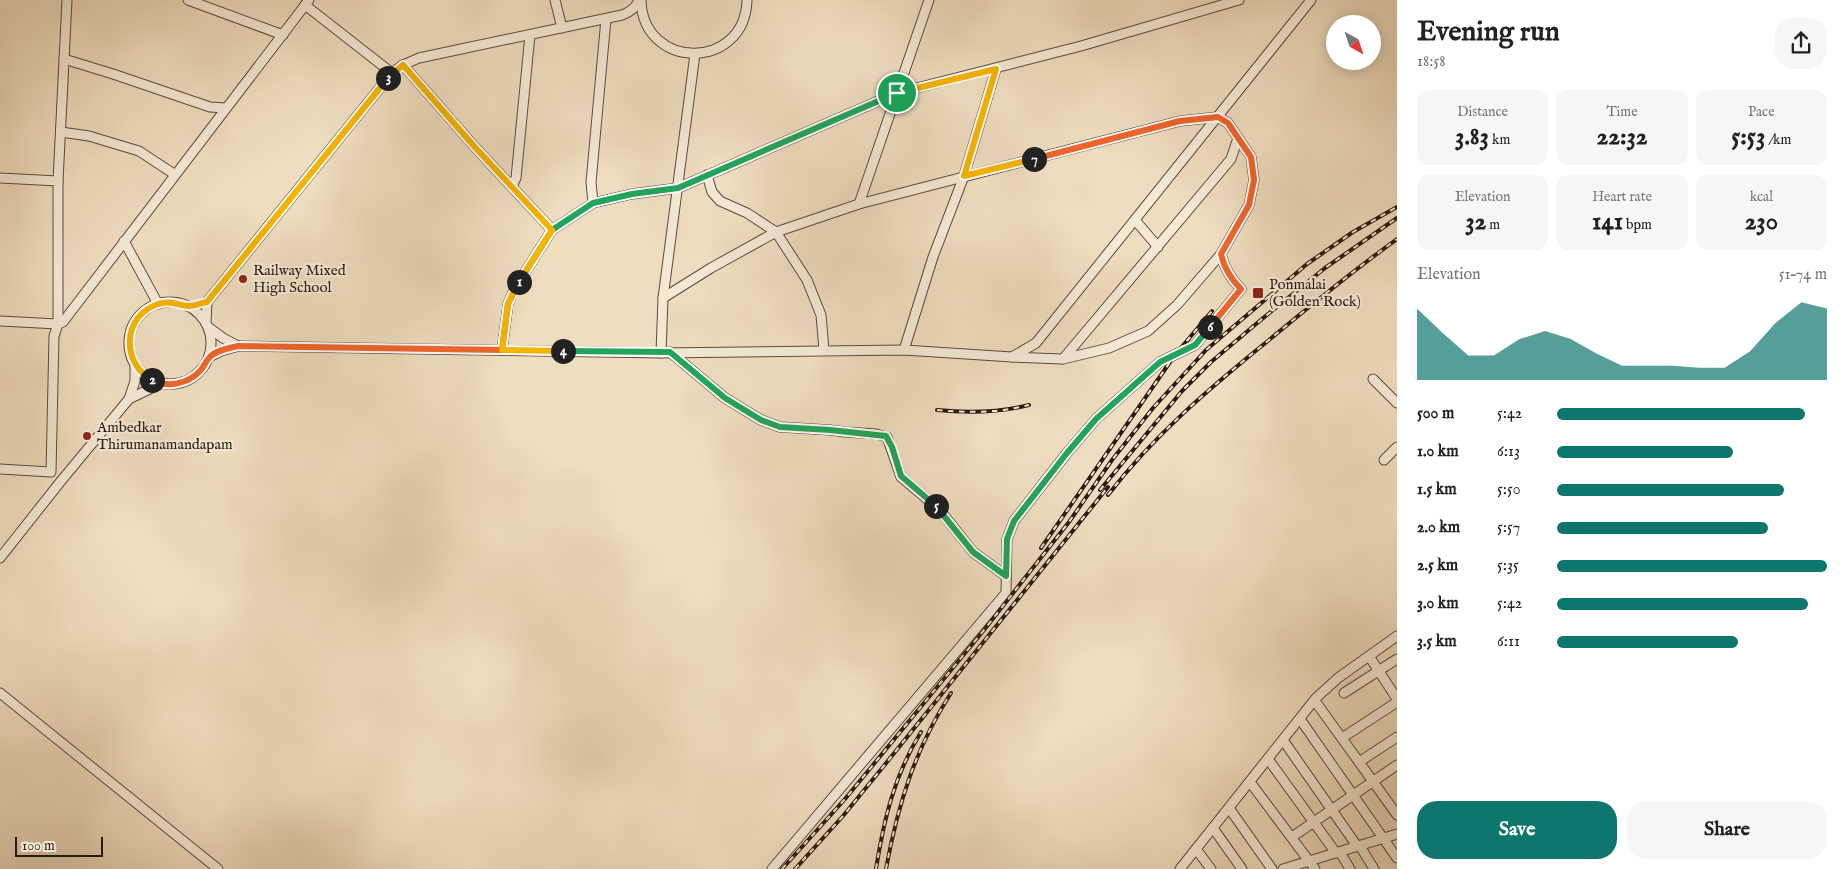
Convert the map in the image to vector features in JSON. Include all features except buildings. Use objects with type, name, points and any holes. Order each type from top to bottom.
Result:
[{"type":"street","points":[[51,472],[54,336],[58,324],[58,181],[67,0]]},
{"type":"street","points":[[188,0],[282,35]]},
{"type":"street","points":[[555,0],[562,28]]},
{"type":"street","points":[[129,399],[160,384],[177,384],[199,373],[209,358],[211,346],[207,325],[207,302],[392,73],[403,65],[420,58],[622,15],[630,12],[640,0]]},
{"type":"street","points":[[640,0],[646,22],[662,44],[681,52],[695,54],[715,50],[732,38],[744,20],[747,0]]},
{"type":"street","points":[[858,204],[929,0]]},
{"type":"street","points":[[502,350],[508,304],[515,288],[552,230],[593,203],[632,194],[678,188],[897,93],[1081,46],[1239,0]]},
{"type":"street","points":[[1012,357],[1036,343],[1311,0]]},
{"type":"street","points":[[0,321],[58,324],[63,322],[174,174],[307,3],[392,73]]},
{"type":"street","points":[[622,15],[638,18],[646,22]]},
{"type":"street","points":[[593,203],[591,182],[606,19]]},
{"type":"street","points":[[512,186],[516,178],[530,35]]},
{"type":"street","points":[[665,353],[663,298],[695,54]]},
{"type":"street","points":[[64,59],[210,107],[226,108]]},
{"type":"street","points":[[403,65],[473,145],[552,230]]},
{"type":"street","points":[[904,350],[933,257],[964,176],[996,69]]},
{"type":"street","points":[[209,358],[221,351],[238,346],[665,353],[904,350],[1063,359],[1109,348],[1148,331],[1177,305],[1221,254],[1249,205],[1254,180],[1251,157],[1228,123],[1218,117],[1180,121],[858,204],[776,232],[711,268],[663,298]]},
{"type":"street","points":[[61,132],[89,136],[139,151],[174,174]]},
{"type":"street","points":[[1063,359],[1230,158],[1238,138]]},
{"type":"street","points":[[707,175],[712,192],[720,201],[747,213],[776,232],[808,280],[821,315],[824,350]]},
{"type":"street","points":[[0,178],[58,181]]},
{"type":"street","points":[[1135,220],[1158,246]]},
{"type":"street","points":[[124,241],[158,304]]},
{"type":"street","points":[[772,869],[1001,601],[1006,593],[1007,539],[1014,521],[1067,453],[1096,419],[1160,362],[1195,345],[1241,289],[1226,269],[1221,254]]},
{"type":"street","points":[[160,384],[143,374],[135,364],[129,347],[132,329],[142,314],[158,304],[170,302],[188,306],[198,312],[207,325],[223,338],[238,346]]},
{"type":"street","points":[[188,306],[207,302]]},
{"type":"street","points":[[665,353],[725,398],[761,420],[780,427],[876,434],[887,437],[901,476],[939,509],[973,552],[1006,576]]},
{"type":"street","points":[[0,558],[129,399],[135,381],[135,364]]},
{"type":"street","points":[[1374,379],[1397,403]]},
{"type":"street","points":[[1384,460],[1397,447]]},
{"type":"street","points":[[0,469],[51,472],[61,481]]},
{"type":"street","points":[[1180,869],[1315,700],[1338,678],[1397,636]]},
{"type":"street","points":[[1342,738],[1397,701],[1369,656]]},
{"type":"street","points":[[1344,693],[1397,659]]},
{"type":"street","points":[[0,693],[218,869]]},
{"type":"street","points":[[1315,700],[1397,815]]},
{"type":"street","points":[[1300,719],[1397,858]]},
{"type":"street","points":[[1360,762],[1397,737]]},
{"type":"street","points":[[1283,740],[1374,869]]},
{"type":"street","points":[[1268,759],[1350,869]]},
{"type":"street","points":[[1292,836],[1397,765]]},
{"type":"street","points":[[1250,782],[1315,869]]},
{"type":"street","points":[[1228,808],[1272,869]]},
{"type":"street","points":[[1213,828],[1242,869]]},
{"type":"street","points":[[1284,869],[1397,834]]},
{"type":"street","points":[[1196,849],[1211,869]]},
{"type":"railway","points":[[782,869],[845,799],[984,630],[1069,522],[1112,460],[1153,408],[1206,350],[1307,264],[1353,232],[1397,207]]},
{"type":"railway","points":[[1100,490],[1182,391],[1211,362],[1325,268],[1397,218]]},
{"type":"railway","points":[[1108,495],[1144,452],[1205,394],[1316,301],[1397,239]]},
{"type":"railway","points":[[1041,548],[1175,355],[1212,311]]},
{"type":"railway","points":[[937,410],[983,412],[1029,405]]},
{"type":"railway","points":[[795,869],[843,816],[1108,487]]},
{"type":"railway","points":[[886,869],[902,800],[918,756],[927,735],[951,693]]},
{"type":"railway","points":[[876,869],[891,798],[904,765],[921,732]]},
{"type":"place","name":"Railway Mixed High School","points":[[243,279]]},
{"type":"place","name":"Ponmalai (Golden Rock)","points":[[1258,293]]},
{"type":"place","name":"Ambedkar Thirumanamandapam","points":[[87,436]]},
{"type":"route","points":[[897,93],[678,188],[632,194],[593,203],[552,230],[515,288],[508,304],[502,350],[238,346],[209,358],[194,377],[183,382],[171,384],[160,384],[148,378],[138,369],[132,359],[129,347],[130,335],[138,318],[152,306],[158,304],[176,302],[188,306],[207,302],[392,73],[403,65],[473,145],[552,230],[515,288],[508,304],[502,350],[670,352],[725,398],[761,420],[780,427],[886,436],[892,447],[901,476],[939,509],[973,552],[1006,576],[1007,539],[1014,521],[1067,453],[1096,419],[1160,362],[1195,345],[1241,289],[1223,264],[1221,254],[1249,205],[1254,180],[1251,157],[1228,123],[1218,117],[1180,121],[1049,156],[964,176],[996,69],[897,93]]}]
